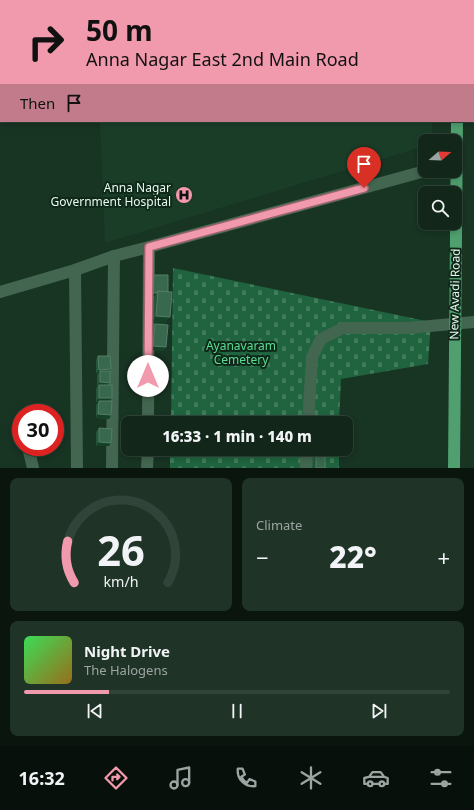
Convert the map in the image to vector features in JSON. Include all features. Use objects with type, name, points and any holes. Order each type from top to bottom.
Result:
[{"type":"main road","name":"New Avadi Road","points":[[457,122],[457,134]]},
{"type":"main road","name":"New Avadi Road","points":[[454,468],[456,178]]},
{"type":"street","points":[[0,292],[75,270],[114,256],[418,173]]},
{"type":"street","points":[[148,416],[149,247]]},
{"type":"street","points":[[112,468],[114,256]]},
{"type":"street","points":[[75,270],[77,468]]},
{"type":"street","points":[[308,416],[312,357],[321,339],[343,328],[408,328],[474,322]]},
{"type":"street","points":[[30,456],[33,468]]},
{"type":"street","points":[[148,456],[148,468]]},
{"type":"street","points":[[306,468],[307,456]]},
{"type":"shaded area","name":"Anna Nagar Government Hospital","points":[[100,122],[432,122],[432,134],[418,134],[418,148],[105,243]]},
{"type":"green space","name":"Ayanavaram Cemetery","points":[[173,268],[431,322],[428,364],[341,379],[339,416],[171,416]]},
{"type":"green space","points":[[170,456],[339,456],[339,468],[170,468]]},
{"type":"building","points":[[154,275],[168,275],[168,292],[158,291],[157,293],[153,293]]},
{"type":"building","points":[[158,291],[172,292],[170,317],[156,316]]},
{"type":"building","points":[[155,324],[168,325],[166,347],[153,346]]},
{"type":"building","points":[[98,356],[110,356],[111,369],[99,370]]},
{"type":"building","points":[[100,371],[110,371],[110,383],[100,382]]},
{"type":"building","points":[[99,385],[112,385],[112,398],[99,398]]},
{"type":"building","points":[[99,401],[112,401],[111,415],[98,414]]},
{"type":"building","points":[[99,428],[112,429],[111,443],[99,442]]},
{"type":"building","points":[[316,456],[325,456],[325,468],[316,468]]},
{"type":"place","name":"Anna Nagar Government Hospital","points":[[184,195]]},
{"type":"route","points":[[148,376],[149,247],[364,188]]}]
